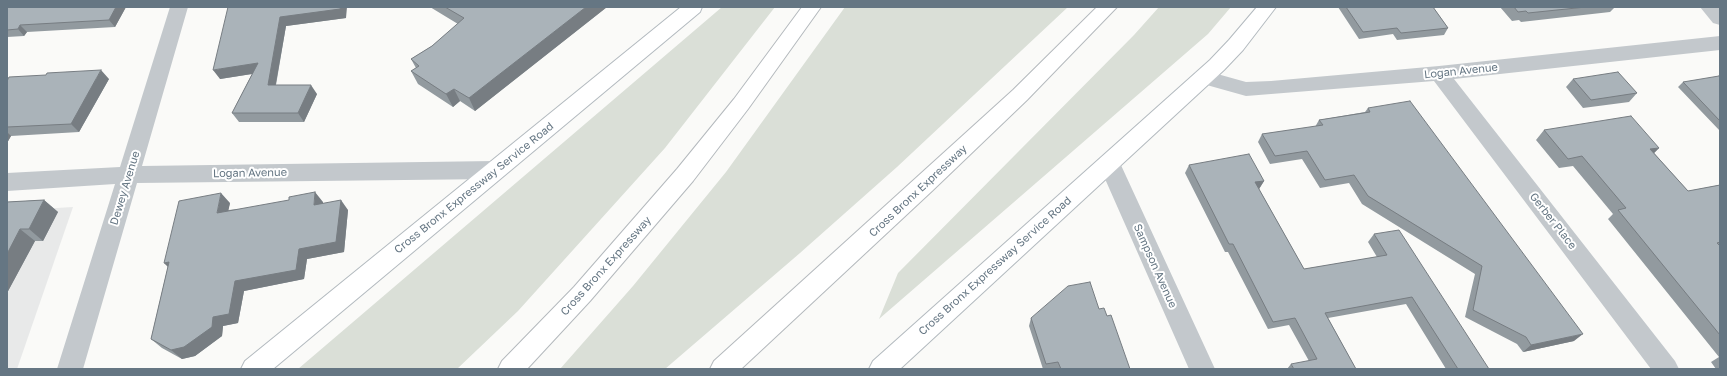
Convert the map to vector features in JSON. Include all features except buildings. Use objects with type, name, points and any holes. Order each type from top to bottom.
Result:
[{"type":"main road","name":"Cross Bronx Expressway Service Road","points":[[254,369],[693,7]]},
{"type":"main road","name":"Cross Bronx Expressway","points":[[511,369],[587,289],[685,176],[741,104],[812,7]]},
{"type":"main road","name":"Cross Bronx Expressway","points":[[723,369],[935,175],[1025,90],[1108,7]]},
{"type":"main road","name":"Cross Bronx Expressway Service Road","points":[[882,369],[1203,77],[1236,45],[1267,7]]},
{"type":"street","name":"Dewey Avenue","points":[[70,369],[179,7]]},
{"type":"street","points":[[1709,7],[1720,18]]},
{"type":"street","name":"Logan Avenue","points":[[1203,77],[1231,86],[1246,89],[1261,89],[1439,73],[1720,43]]},
{"type":"street","name":"Gerber Place","points":[[1439,73],[1666,369]]},
{"type":"street","name":"Sampson Avenue","points":[[1109,163],[1202,369]]},
{"type":"street","name":"Logan Avenue","points":[[7,182],[129,175],[494,170]]},
{"type":"shaded area","points":[[722,7],[775,7],[665,148],[518,311],[457,369],[298,369]]},
{"type":"shaded area","points":[[845,7],[1068,7],[897,167],[665,369],[560,369],[633,286],[726,172]]},
{"type":"shaded area","points":[[1159,7],[1231,7],[1208,34],[879,319],[898,273],[1134,35]]},
{"type":"shaded area","points":[[73,207],[17,369],[7,369],[7,211]]}]
